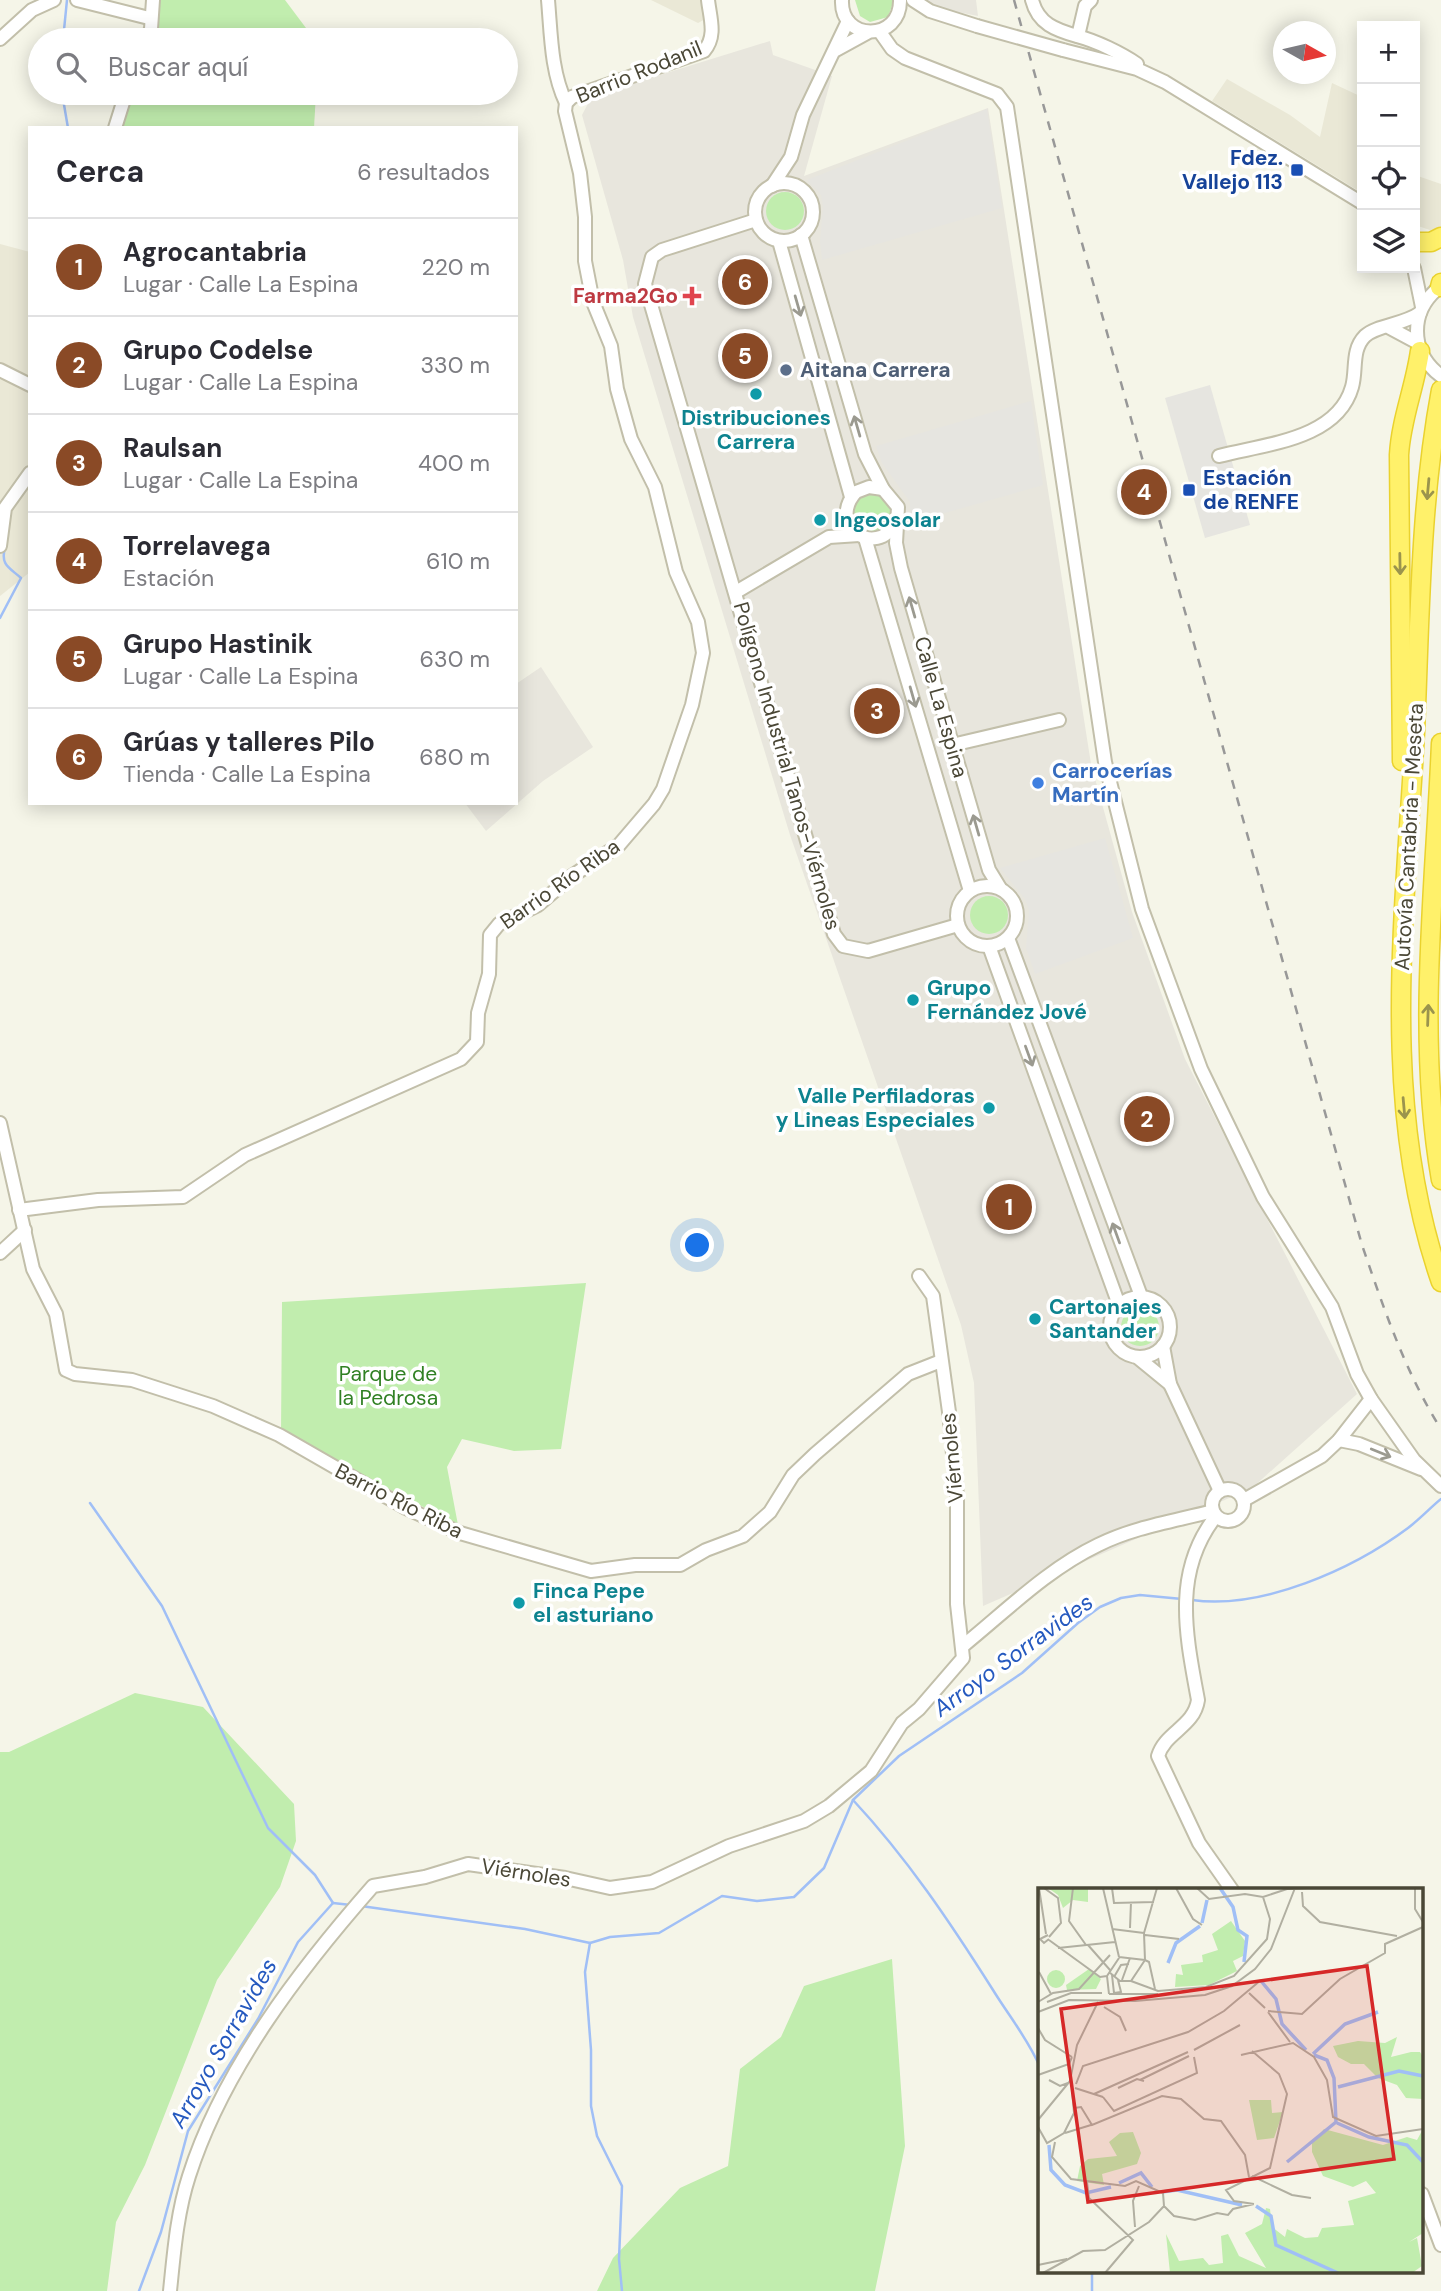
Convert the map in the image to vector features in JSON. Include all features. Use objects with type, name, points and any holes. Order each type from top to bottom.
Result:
[{"type":"highway","points":[[1420,242],[1431,242],[1441,237]]},
{"type":"highway","points":[[1401,1072],[1396,1031],[1402,792],[1399,455],[1401,431],[1415,385],[1419,347]]},
{"type":"highway","name":"Autovía Cantabria - Meseta","points":[[1441,390],[1435,421],[1423,554],[1403,957],[1401,1072],[1413,1179],[1441,1282]]},
{"type":"highway","name":"Autovía Cantabria - Meseta","points":[[1441,743],[1427,1055],[1430,1106],[1441,1180]]},
{"type":"highway","points":[[1432,927],[1441,867]]},
{"type":"street","points":[[0,39],[33,10],[54,0]]},
{"type":"street","points":[[77,0],[149,18]]},
{"type":"street","points":[[151,28],[149,18],[153,0]]},
{"type":"street","name":"Barrio Rodanil","points":[[548,0],[552,50],[560,90],[566,103],[565,111],[583,202],[586,261]]},
{"type":"street","name":"Barrio Rodanil","points":[[566,103],[572,97],[704,51],[710,43],[712,32],[708,0]]},
{"type":"street","points":[[772,186],[791,184],[807,195],[813,213],[811,222],[801,235],[779,241],[765,234],[756,220],[757,204],[791,157],[803,115],[848,22],[842,0]]},
{"type":"street","points":[[897,18],[900,0]]},
{"type":"street","points":[[913,0],[930,11],[977,26],[1137,69],[1178,89],[1357,200]]},
{"type":"street","points":[[1032,0],[1038,15],[1049,26],[1138,63],[1137,69]]},
{"type":"street","points":[[1078,36],[1085,6],[1091,0]]},
{"type":"street","points":[[836,50],[907,13],[930,11]]},
{"type":"street","points":[[848,22],[874,32],[905,58],[1003,98],[1007,107],[1105,762],[1143,909],[1201,1069],[1263,1197],[1332,1307],[1357,1374],[1371,1399],[1423,1470],[1441,1486]]},
{"type":"street","points":[[116,126],[122,105]]},
{"type":"street","points":[[791,157],[800,188]]},
{"type":"street","name":"Polígono Industrial Tanos-Viérnoles","points":[[756,220],[662,250],[652,257],[645,284],[834,934],[843,946],[868,951],[958,925]]},
{"type":"street","name":"Calle La Espina","points":[[801,235],[865,454],[883,489],[895,500],[901,568],[989,870],[1000,888],[1013,900],[1016,909],[1016,925],[1008,938]]},
{"type":"street","points":[[779,241],[851,497],[846,511]]},
{"type":"street","name":"Barrio Río Riba","points":[[19,1210],[98,1200],[184,1197],[245,1155],[461,1059],[477,1042],[478,1013],[489,974],[490,935],[499,924],[538,905],[572,876],[619,845],[654,804],[663,789],[692,705],[703,653],[698,622],[667,544],[655,487],[631,439],[617,389],[611,346],[593,302],[586,261]]},
{"type":"street","points":[[1219,456],[1310,432],[1326,423],[1350,393],[1360,342],[1374,330],[1390,328],[1421,310],[1441,285],[1420,272]]},
{"type":"street","points":[[1415,273],[1421,310],[1419,347]]},
{"type":"street","points":[[1390,328],[1419,347],[1441,376]]},
{"type":"street","points":[[0,370],[28,384]]},
{"type":"street","points":[[0,546],[5,508],[28,476]]},
{"type":"street","points":[[851,497],[869,487],[883,489]]},
{"type":"street","name":"Polígono Industrial Tanos-Viérnoles","points":[[736,592],[829,537],[846,511]]},
{"type":"street","name":"Calle La Espina","points":[[846,511],[849,525],[862,537],[970,891]]},
{"type":"street","points":[[862,537],[880,538],[897,522]]},
{"type":"street","name":"Polígono Industrial Tanos-Viérnoles","points":[[829,537],[862,537]]},
{"type":"street","points":[[952,746],[1059,720]]},
{"type":"street","points":[[1000,888],[984,886],[970,891],[958,906],[958,925],[970,941],[989,946],[1008,938],[1141,1296]]},
{"type":"street","points":[[989,946],[1119,1305]]},
{"type":"street","name":"Barrio Río Riba","points":[[0,1123],[33,1269],[56,1314],[66,1370],[132,1380],[213,1406],[269,1430],[406,1508],[460,1534],[592,1571],[635,1564],[680,1565],[706,1550],[743,1536],[770,1512],[793,1475],[815,1454],[908,1374],[941,1361]]},
{"type":"street","points":[[0,1254],[25,1230]]},
{"type":"street","name":"Viérnoles","points":[[170,2291],[176,2235],[188,2177],[216,2109],[300,1972],[373,1886],[425,1877],[468,1864],[565,1878],[610,1888],[652,1882],[675,1874],[729,1846],[804,1821],[845,1794],[871,1771],[902,1723],[958,1667],[964,1645],[957,1604],[957,1496],[933,1297],[919,1276]]},
{"type":"street","points":[[1170,1384],[1137,1357],[1120,1349],[1110,1332],[1113,1313],[1119,1305],[1141,1296],[1151,1298],[1166,1310],[1170,1329],[1163,1346],[1170,1384],[1220,1491]]},
{"type":"street","points":[[1137,1357],[1147,1356],[1163,1346]]},
{"type":"street","points":[[1244,1500],[1322,1456],[1339,1440],[1371,1399]]},
{"type":"street","points":[[1339,1440],[1359,1444],[1423,1470]]},
{"type":"street","points":[[1214,1513],[1226,1521],[1237,1520],[1244,1511],[1244,1500],[1234,1489],[1220,1491],[1213,1499],[1214,1513],[1192,1559],[1185,1591],[1185,1605],[1197,1709],[1187,1725],[1161,1747],[1158,1756],[1199,1843],[1231,1888]]},
{"type":"street","name":"Viérnoles","points":[[964,1645],[1063,1564],[1099,1544],[1134,1531],[1214,1513]]},
{"type":"street","points":[[1424,2199],[1441,2245]]},
{"type":"shaded area","points":[[651,0],[704,0],[707,18],[698,23]]},
{"type":"shaded area","points":[[922,0],[976,0],[978,16],[938,8]]},
{"type":"shaded area","points":[[770,41],[773,55],[832,76],[804,176],[988,108],[1091,764],[1132,912],[1185,1059],[1357,1394],[1252,1488],[983,1606],[974,1383],[961,1325],[790,835],[633,317],[623,260],[582,115],[592,96]]},
{"type":"shaded area","points":[[1227,79],[1290,115],[1320,137],[1332,84],[1357,95],[1357,190],[1212,101]]},
{"type":"shaded area","points":[[987,109],[1002,208],[822,260],[821,195],[807,180]]},
{"type":"shaded area","points":[[1420,177],[1441,184],[1441,228],[1430,230],[1420,227]]},
{"type":"shaded area","points":[[0,244],[28,251],[28,574],[0,596]]},
{"type":"shaded area","points":[[1210,385],[1250,525],[1205,538],[1165,398]]},
{"type":"shaded area","points":[[1031,401],[1043,485],[910,523],[910,502],[882,463],[876,446]]},
{"type":"shaded area","points":[[541,667],[593,747],[543,781],[518,803],[518,683]]},
{"type":"shaded area","points":[[466,805],[516,805],[486,831]]},
{"type":"shaded area","points":[[1105,838],[1133,938],[1035,974],[1026,948],[1029,911],[1025,899],[1000,868]]},
{"type":"green space","points":[[156,0],[285,0],[306,28],[150,28]]},
{"type":"green space","points":[[855,0],[894,0],[888,17],[870,22],[860,16]]},
{"type":"green space","points":[[125,105],[315,105],[314,126],[118,126]]},
{"type":"green space","points":[[785,192],[799,197],[804,211],[799,225],[785,230],[771,225],[766,211],[771,197]]},
{"type":"green space","points":[[872,493],[886,499],[892,513],[886,527],[872,533],[858,527],[852,513],[858,499]]},
{"type":"green space","points":[[989,896],[1003,901],[1008,915],[1003,929],[989,934],[975,929],[970,915],[975,901]]},
{"type":"green space","name":"Parque de la Pedrosa","points":[[586,1283],[561,1449],[514,1451],[462,1439],[447,1467],[458,1525],[281,1433],[282,1302]]},
{"type":"green space","points":[[1140,1308],[1154,1313],[1159,1327],[1154,1341],[1140,1346],[1126,1341],[1121,1327],[1126,1313]]},
{"type":"green space","points":[[135,1693],[203,1707],[294,1804],[296,1841],[280,1887],[217,1980],[145,2165],[116,2222],[107,2291],[0,2291],[0,1752],[9,1752]]},
{"type":"green space","points":[[892,1959],[905,2146],[875,2291],[597,2291],[613,2258],[680,2188],[728,2166],[740,2069],[781,2037],[804,1986]]},
{"type":"waterway","points":[[64,28],[67,0]]},
{"type":"waterway","points":[[64,105],[68,126]]},
{"type":"waterway","points":[[7,535],[11,507]]},
{"type":"waterway","points":[[0,618],[21,578],[5,562],[5,548]]},
{"type":"waterway","name":"Arroyo Sorravides","points":[[1192,1600],[1248,1599],[1306,1583],[1361,1558],[1386,1543],[1412,1525],[1441,1499]]},
{"type":"waterway","points":[[90,1503],[162,1606],[268,1828],[315,1875],[333,1903]]},
{"type":"waterway","points":[[361,1906],[525,1929],[590,1943],[610,1937],[659,1933],[722,1896],[757,1901],[794,1897],[824,1868],[853,1800],[899,1756],[1022,1673],[1100,1607],[1121,1598],[1140,1595],[1182,1599]]},
{"type":"waterway","points":[[853,1800],[892,1845],[944,1915],[1024,2037],[1038,2063]]},
{"type":"waterway","points":[[333,1903],[351,1905]]},
{"type":"waterway","name":"Arroyo Sorravides","points":[[139,2291],[161,2232],[188,2131],[258,2019],[298,1942],[333,1903]]},
{"type":"waterway","points":[[590,1943],[585,1972],[591,2050],[591,2106],[597,2136],[622,2186],[619,2259],[622,2291]]},
{"type":"waterway","points":[[1092,2274],[1092,2291]]},
{"type":"railway","points":[[1014,0],[1362,1245],[1406,1363],[1441,1429]]},
{"type":"place","name":"Fdez. Vallejo 113","points":[[1297,170]]},
{"type":"place","name":"Grúas y talleres Pilo","points":[[745,282]]},
{"type":"place","name":"Farma2Go","points":[[692,296]]},
{"type":"place","name":"Grupo Hastinik","points":[[745,356]]},
{"type":"place","name":"Aitana Carrera","points":[[786,370]]},
{"type":"place","name":"Distribuciones Carrera","points":[[756,394]]},
{"type":"place","name":"Estación de RENFE","points":[[1189,490]]},
{"type":"place","name":"Torrelavega","points":[[1144,492]]},
{"type":"place","name":"Ingeosolar","points":[[820,520]]},
{"type":"place","name":"Raulsan","points":[[877,711]]},
{"type":"place","name":"Carrocerías Martín","points":[[1038,783]]},
{"type":"place","name":"Grupo Fernández Jové","points":[[913,1000]]},
{"type":"place","name":"Valle Perfiladoras y Lineas Especiales","points":[[989,1108]]},
{"type":"place","name":"Grupo Codelse","points":[[1147,1119]]},
{"type":"place","name":"Agrocantabria","points":[[1009,1207]]},
{"type":"place","name":"Cartonajes Santander","points":[[1035,1319]]},
{"type":"place","name":"Finca Pepe el asturiano","points":[[519,1603]]}]
